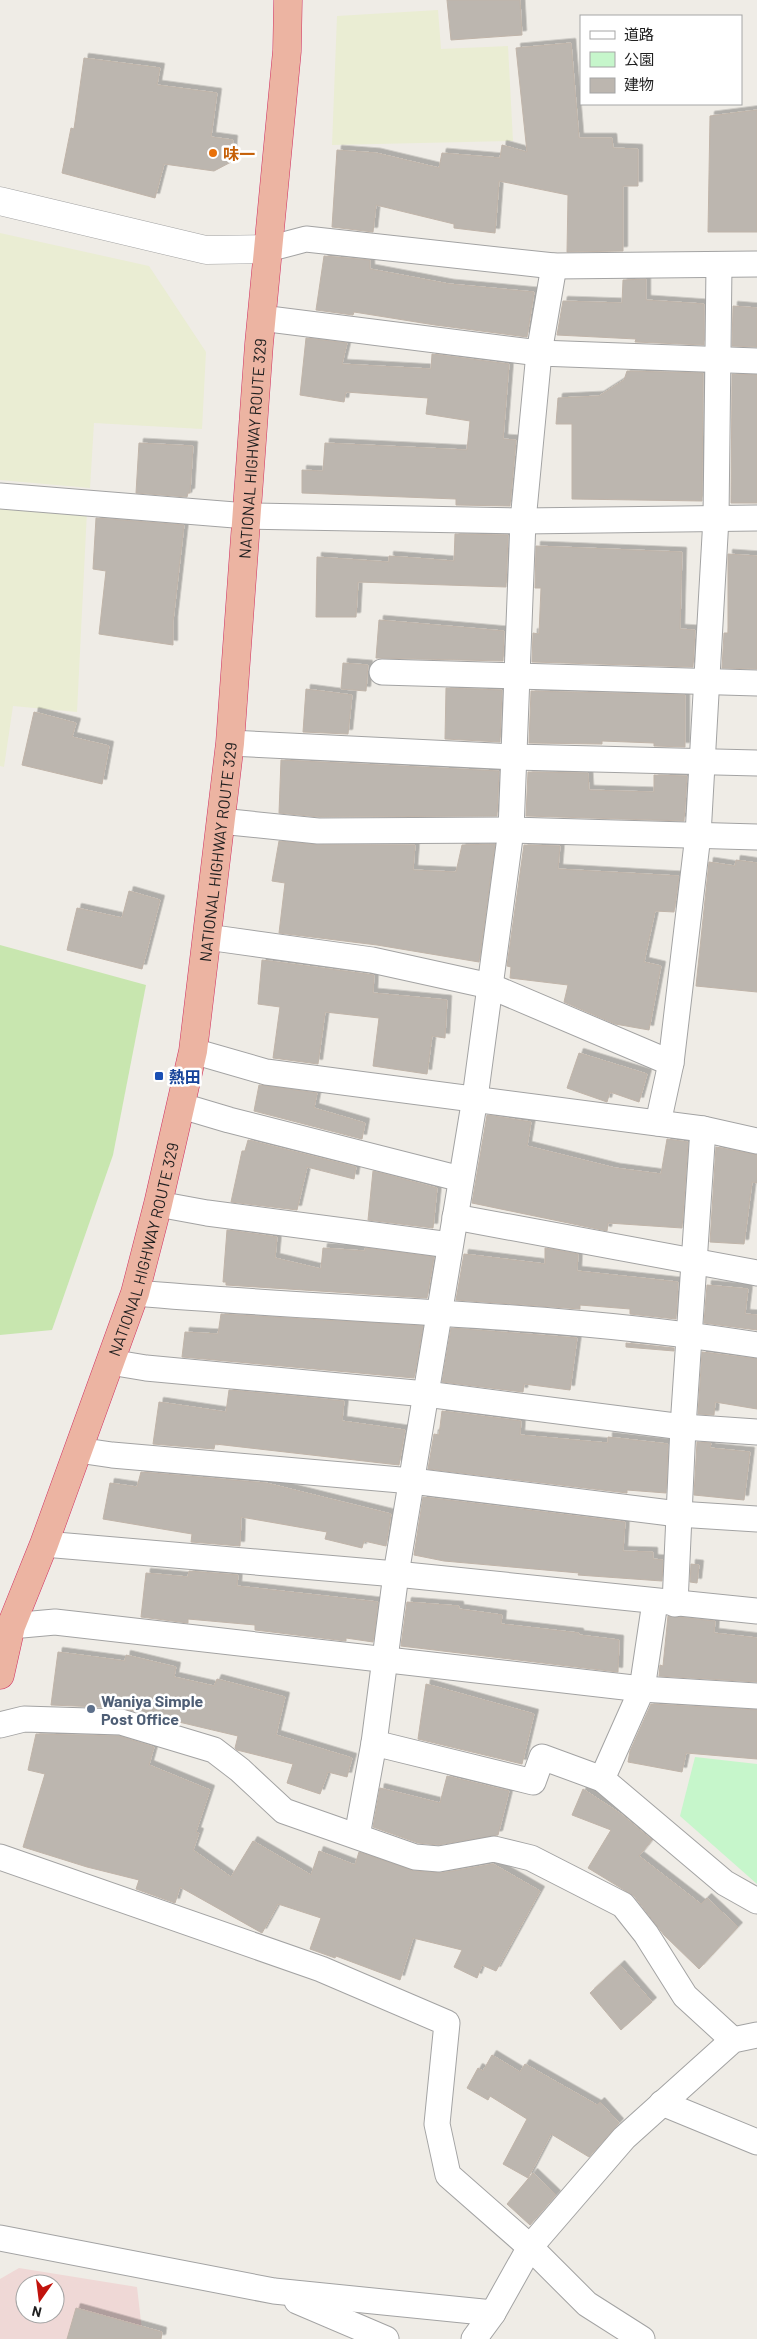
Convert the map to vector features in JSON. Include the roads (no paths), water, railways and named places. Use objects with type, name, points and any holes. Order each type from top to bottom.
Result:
[{"type":"highway","name":"NATIONAL HIGHWAY ROUTE 329","points":[[0,1675],[12,1626],[44,1544],[135,1293],[182,1106],[193,1051],[230,743],[261,318],[287,50],[288,0]]},
{"type":"street","points":[[0,201],[206,250],[268,249],[306,239],[554,266],[757,264]]},
{"type":"street","points":[[658,1123],[671,1063],[698,835],[716,518],[716,358],[719,265]]},
{"type":"street","points":[[357,1836],[374,1744],[396,1574],[475,1098],[511,830],[523,521],[539,353],[554,266]]},
{"type":"street","points":[[261,318],[539,353],[757,361]]},
{"type":"street","points":[[0,496],[246,516],[523,521],[757,518]]},
{"type":"street","points":[[382,672],[757,683]]},
{"type":"street","points":[[230,743],[514,757],[757,763]]},
{"type":"street","points":[[220,821],[257,826],[318,830],[511,830],[757,837]]},
{"type":"street","points":[[208,937],[372,960],[490,986],[671,1063]]},
{"type":"street","points":[[193,1051],[266,1072],[703,1129],[757,1141]]},
{"type":"street","points":[[182,1106],[461,1179]]},
{"type":"street","points":[[602,1779],[642,1689],[665,1603],[678,1514],[703,1129]]},
{"type":"street","points":[[158,1204],[207,1213],[450,1245]]},
{"type":"street","points":[[455,1217],[757,1273]]},
{"type":"street","points":[[135,1293],[440,1312],[689,1334],[757,1346]]},
{"type":"street","points":[[110,1362],[146,1368],[426,1394],[683,1427],[757,1432]]},
{"type":"street","points":[[78,1450],[112,1455],[412,1481],[678,1514],[757,1519]]},
{"type":"street","points":[[44,1544],[396,1574],[757,1611]]},
{"type":"street","points":[[12,1626],[55,1622],[642,1689],[757,1696]]},
{"type":"street","points":[[0,1724],[24,1719],[121,1722],[214,1750],[240,1770],[284,1811],[416,1856],[439,1860],[494,1849],[530,1858],[623,1905],[646,1934],[685,1996],[733,2040]]},
{"type":"street","points":[[374,1744],[533,1782],[542,1757],[602,1779],[725,1883],[757,1900]]},
{"type":"street","points":[[0,1857],[321,1969],[447,2023],[437,2124],[448,2175],[530,2247],[587,2304],[642,2339]]},
{"type":"street","points":[[474,2339],[493,2313],[530,2247],[624,2138],[733,2040],[757,2035]]},
{"type":"street","points":[[662,2103],[757,2142]]},
{"type":"street","points":[[0,2238],[274,2291],[493,2313]]},
{"type":"street","points":[[274,2291],[386,2339]]},
{"type":"place","name":"味一","points":[[213,153]]},
{"type":"place","name":"熱田","points":[[159,1076]]},
{"type":"place","name":"Waniya Simple Post Office","points":[[91,1709]]}]
